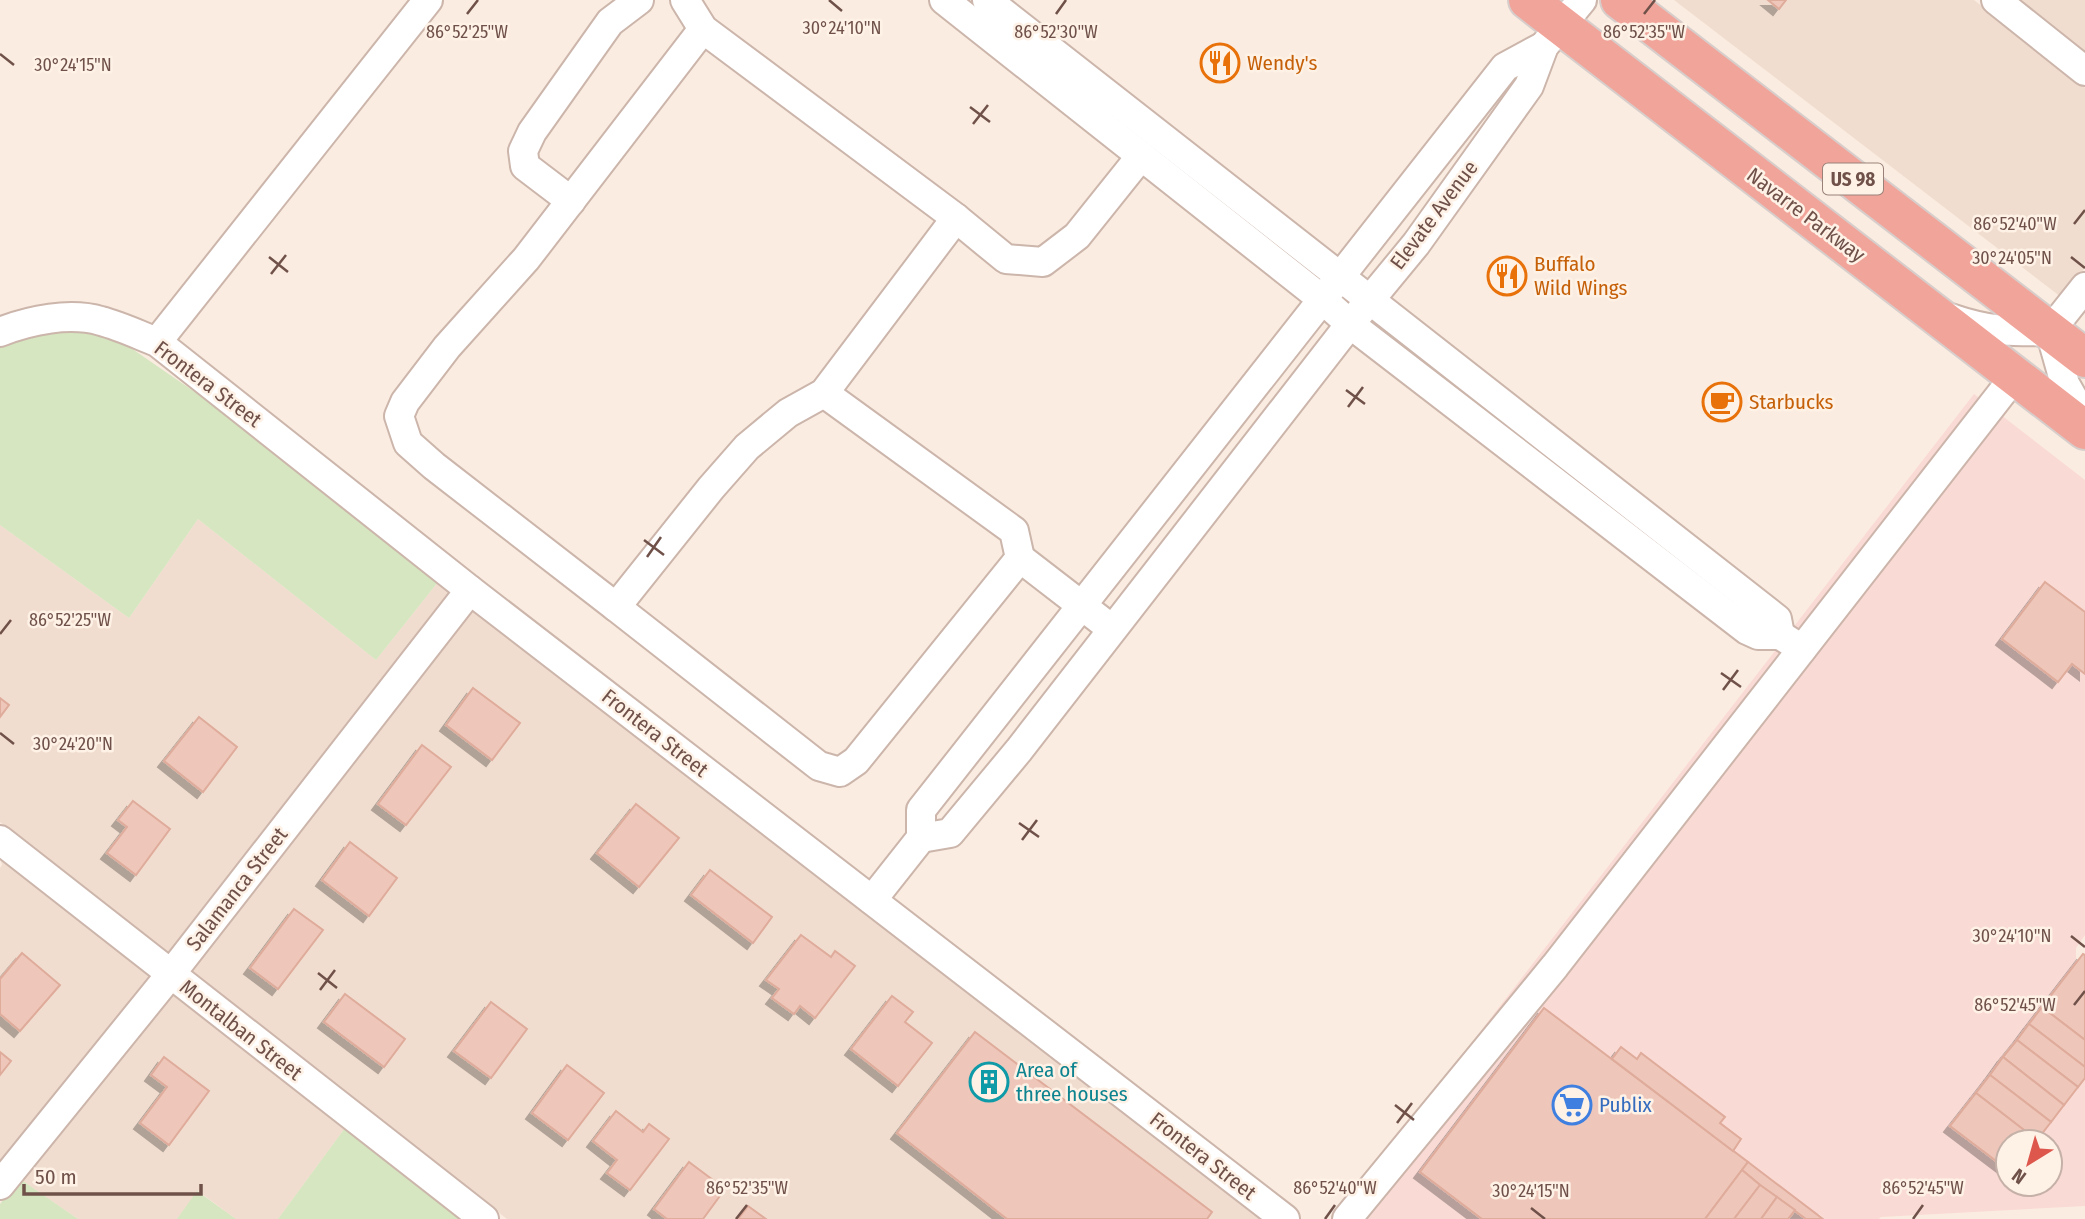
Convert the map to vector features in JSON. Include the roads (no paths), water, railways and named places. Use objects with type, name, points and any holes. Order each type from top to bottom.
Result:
[{"type":"highway","name":"Navarre Parkway","points":[[1528,0],[2085,430]]},
{"type":"highway","name":"US 98","points":[[1620,0],[2085,358]]},
{"type":"street","points":[[157,342],[428,0]]},
{"type":"street","points":[[571,201],[525,166],[523,151],[531,132],[610,22],[639,0]]},
{"type":"street","points":[[685,0],[703,29],[956,218],[1006,259],[1043,262],[1077,236],[1141,156]]},
{"type":"street","points":[[944,0],[1322,299],[1343,333],[1747,629],[1758,635],[1791,642]]},
{"type":"street","points":[[987,0],[1777,619],[1791,642]]},
{"type":"street","points":[[1996,0],[2085,71]]},
{"type":"street","points":[[872,900],[921,838],[921,810],[1504,67],[1562,24]]},
{"type":"street","name":"Elevate Avenue","points":[[921,838],[950,833],[1018,750],[1343,333],[1416,244],[1529,86],[1562,24]]},
{"type":"street","points":[[703,29],[526,259],[447,347],[405,402],[399,416],[408,443],[819,766],[840,772],[856,761],[1020,558]]},
{"type":"street","points":[[616,607],[710,488],[747,447],[788,413],[824,393],[956,218]]},
{"type":"street","points":[[2050,331],[2085,287]]},
{"type":"street","points":[[1932,312],[1978,328],[2008,332],[2050,331]]},
{"type":"street","name":"Frontera Street","points":[[0,332],[21,323],[99,320],[157,342],[470,590],[1285,1219]]},
{"type":"street","points":[[2050,331],[2065,384],[2085,419]]},
{"type":"street","points":[[1347,1219],[1555,966],[1791,642],[2015,376]]},
{"type":"street","points":[[824,393],[1014,531],[1020,558],[1112,629]]},
{"type":"street","name":"Salamanca Street","points":[[0,1185],[170,975],[470,590]]},
{"type":"street","name":"Montalban Street","points":[[0,840],[484,1219]]},
{"type":"place","name":"Wendy's","points":[[1220,63]]},
{"type":"place","name":"Buffalo Wild Wings","points":[[1507,276]]},
{"type":"place","name":"Starbucks","points":[[1722,402]]},
{"type":"place","name":"Area of three houses","points":[[989,1082]]},
{"type":"place","name":"Publix","points":[[1572,1105]]}]
